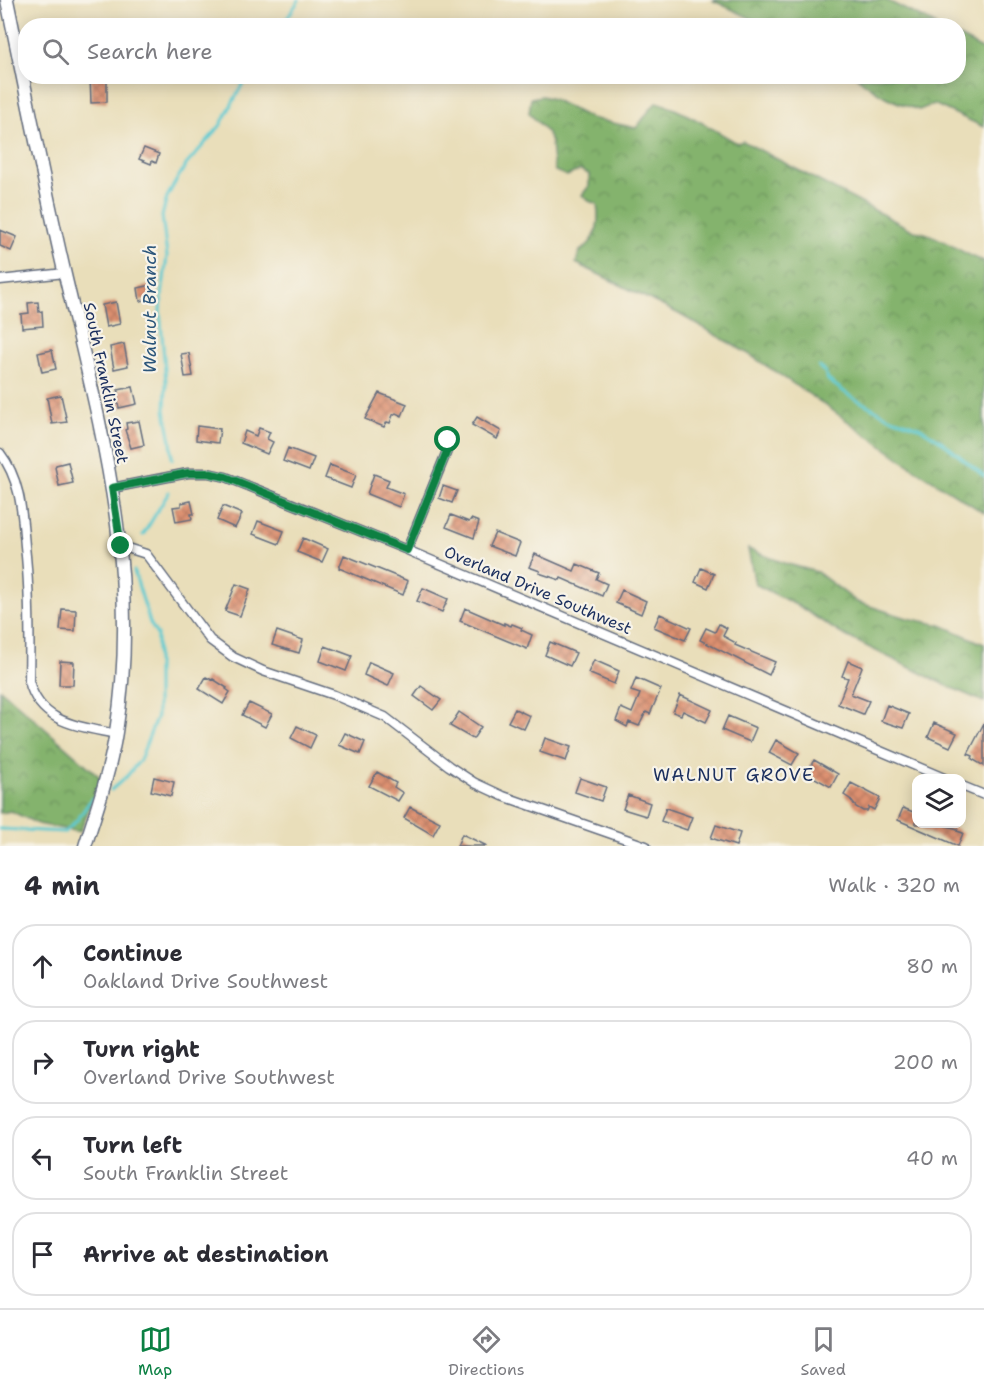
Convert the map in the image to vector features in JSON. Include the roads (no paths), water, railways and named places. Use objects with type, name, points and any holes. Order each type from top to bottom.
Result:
[{"type":"main road","name":"South Franklin Street","points":[[7,0],[18,52]]},
{"type":"main road","name":"South Franklin Street","points":[[25,84],[65,273],[91,381],[121,546],[126,615],[123,684],[116,734],[104,788],[85,846]]},
{"type":"street","points":[[0,280],[65,273]]},
{"type":"street","points":[[407,550],[447,451],[448,440]]},
{"type":"street","points":[[0,453],[16,484],[21,505],[30,593],[29,681],[32,694],[46,711],[65,723],[116,734]]},
{"type":"street","name":"Overland Drive Southwest","points":[[112,488],[188,473],[208,473],[226,477],[407,550],[935,774]]},
{"type":"street","points":[[121,546],[146,554],[210,640],[233,657],[263,671],[334,695],[385,717],[449,766],[475,783],[503,796],[646,846]]},
{"type":"street","points":[[966,788],[984,795]]},
{"type":"waterway","name":"Walnut Branch","points":[[287,18],[299,0]]},
{"type":"waterway","name":"Walnut Branch","points":[[172,459],[165,410],[166,382],[160,311],[167,256],[162,216],[167,197],[176,181],[186,165],[220,126],[243,84]]},
{"type":"waterway","points":[[819,367],[825,372],[828,380],[850,396],[889,417],[919,427],[941,441],[984,476]]},
{"type":"waterway","name":"Walnut Branch","points":[[143,535],[169,492]]},
{"type":"waterway","name":"Walnut Branch","points":[[111,790],[140,760],[157,716],[157,635],[150,623],[134,571]]},
{"type":"waterway","name":"Walnut Branch","points":[[0,829],[65,832],[78,819],[92,798]]},
{"type":"district","name":"WALNUT GROVE","points":[[734,775]]}]
